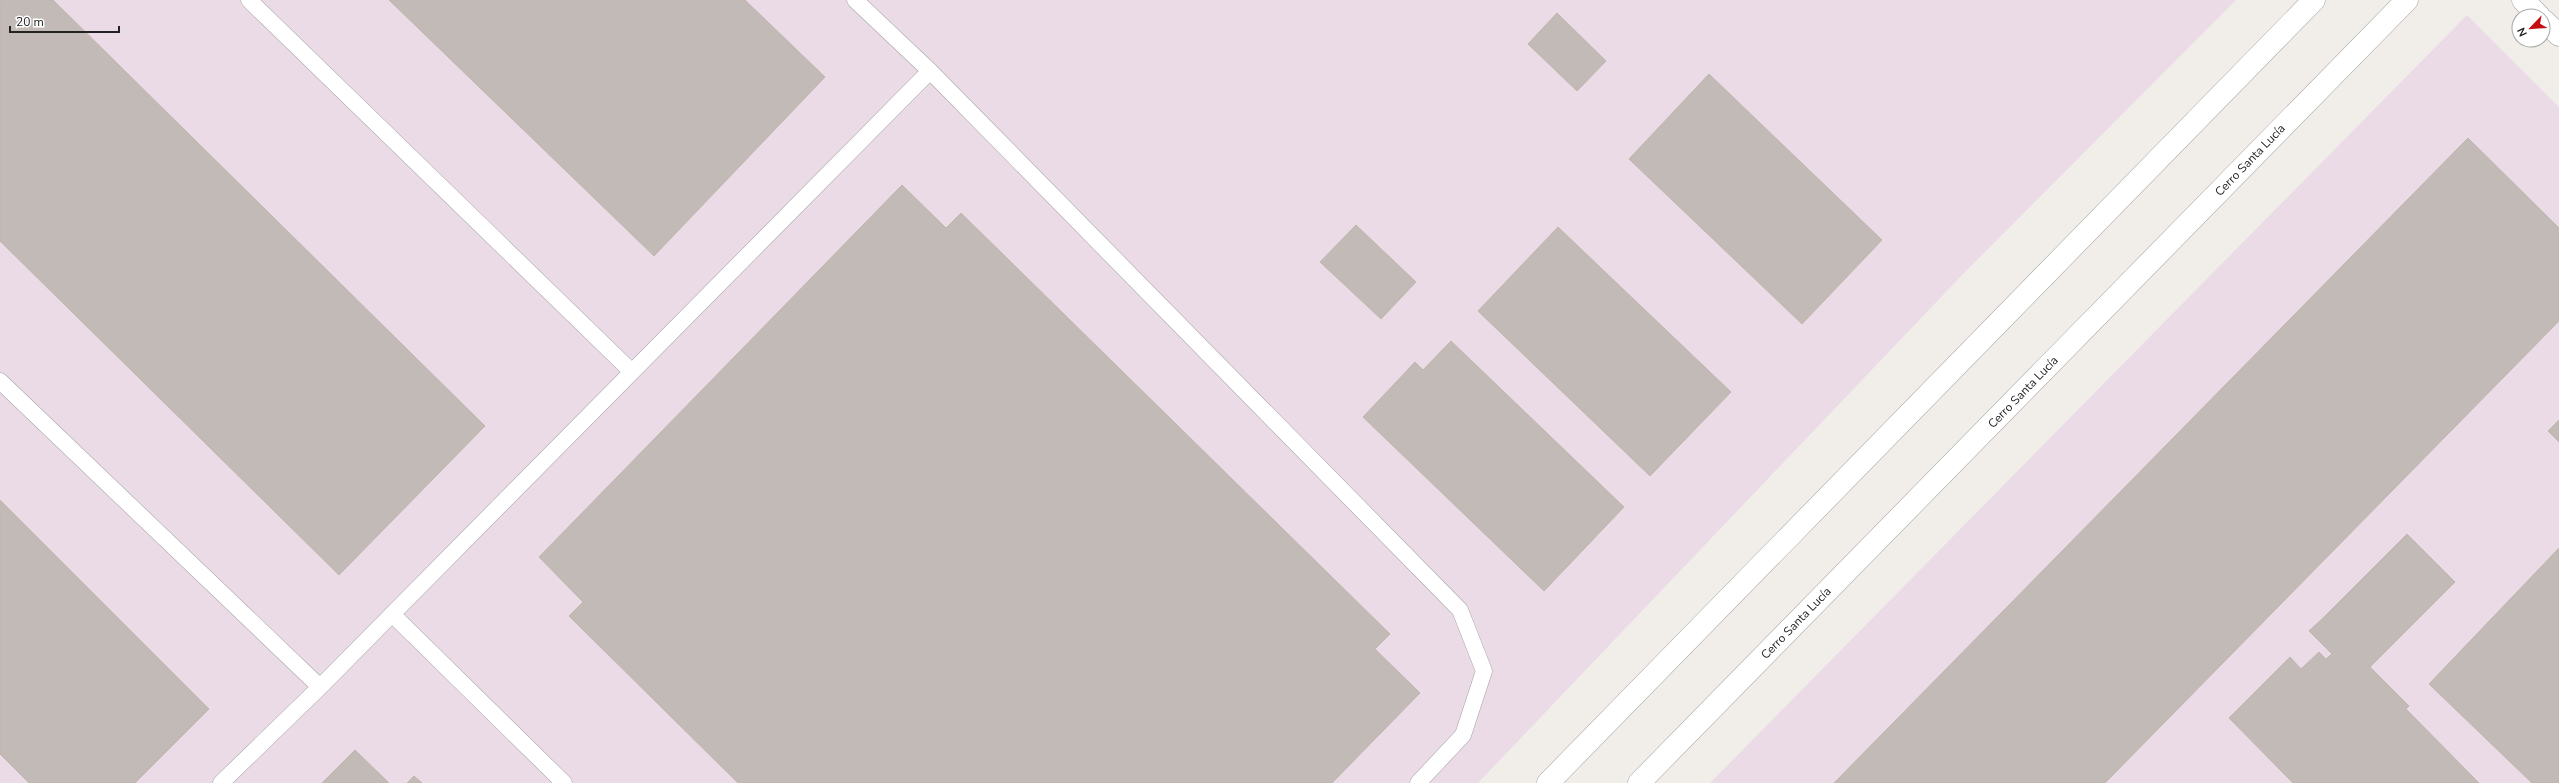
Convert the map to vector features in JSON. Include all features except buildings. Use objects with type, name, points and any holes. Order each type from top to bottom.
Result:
[{"type":"street","points":[[1548,783],[2314,0]]},
{"type":"street","name":"Cerro Santa Lucía","points":[[1639,783],[2407,0]]},
{"type":"street","points":[[2523,0],[2531,8]]},
{"type":"street","points":[[2551,28],[2559,35]]},
{"type":"lane","points":[[249,0],[632,372]]},
{"type":"lane","points":[[855,0],[930,71],[1460,610],[1484,671],[1463,735],[1418,783]]},
{"type":"lane","points":[[221,783],[320,687],[930,71]]},
{"type":"lane","points":[[0,381],[320,687]]},
{"type":"lane","points":[[392,614],[564,783]]},
{"type":"shaded area","points":[[0,0],[2236,0],[1964,273],[1478,783],[0,783]]},
{"type":"shaded area","points":[[2467,15],[2559,107],[2559,783],[1710,783]]}]
